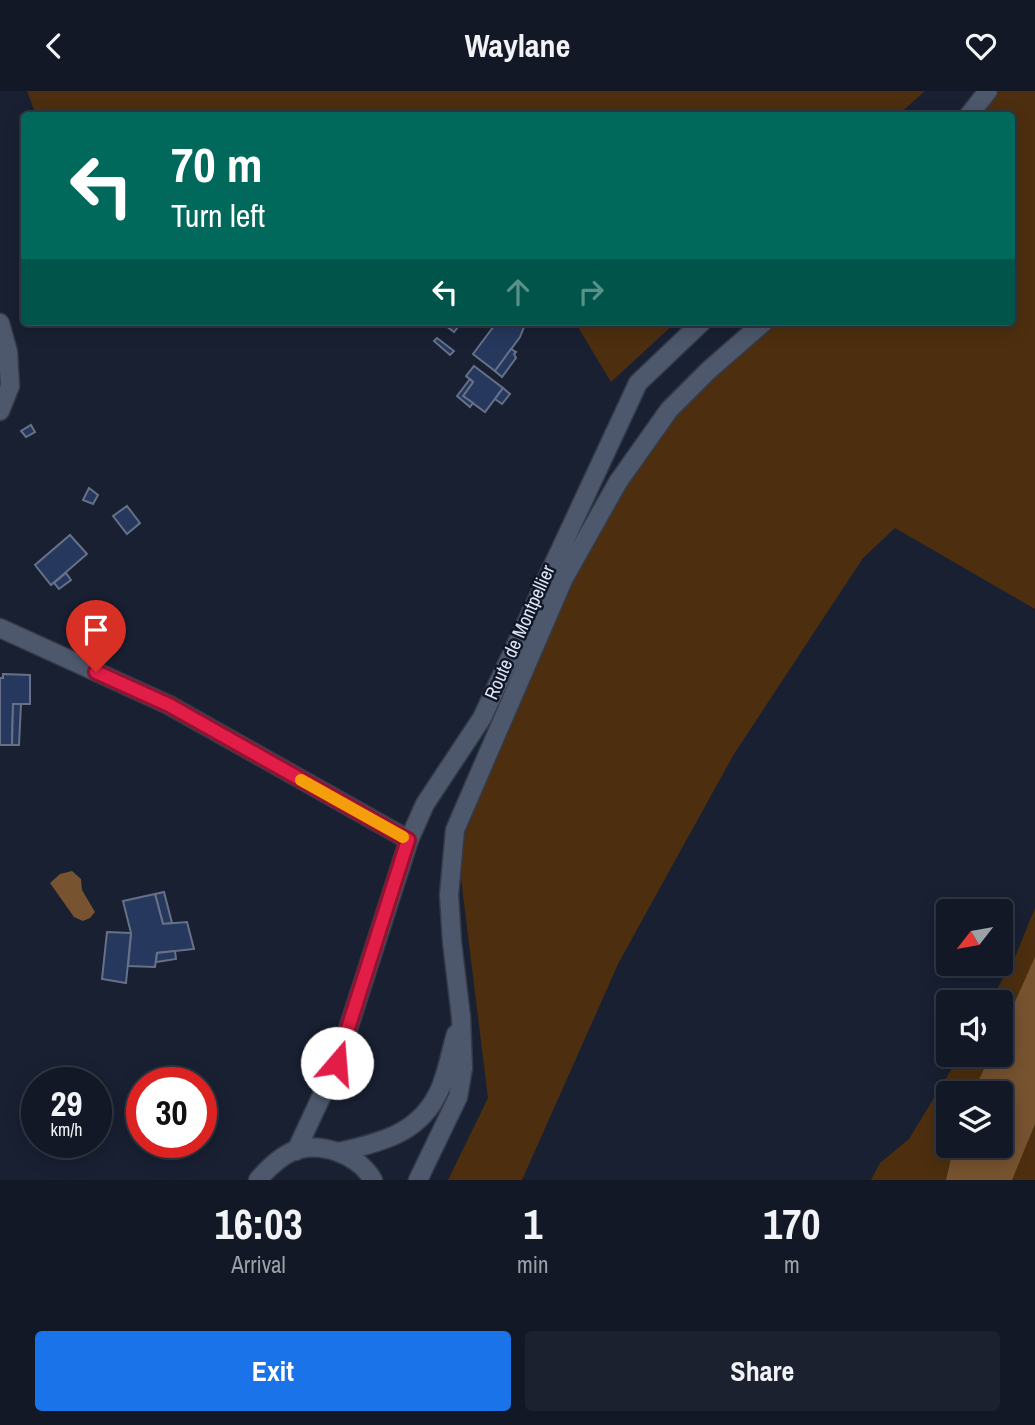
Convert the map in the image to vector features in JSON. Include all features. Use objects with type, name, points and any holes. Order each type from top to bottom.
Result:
[{"type":"street","points":[[971,112],[988,91]]},
{"type":"street","points":[[0,323],[8,352],[10,386],[0,411]]},
{"type":"street","points":[[258,1180],[271,1164],[296,1151],[333,1072],[408,840],[425,804],[482,719],[638,383],[698,326]]},
{"type":"street","name":"Route de Montpellier","points":[[418,1180],[458,1097],[463,1068],[461,1017],[449,895],[455,829],[559,590],[618,482],[669,409],[759,326]]},
{"type":"street","points":[[0,628],[169,705],[408,840]]},
{"type":"street","name":"Route de Montpellier","points":[[296,1151],[325,1149],[339,1152],[392,1138],[415,1125],[437,1097],[461,1017]]},
{"type":"street","points":[[339,1152],[356,1161],[373,1180]]},
{"type":"shaded area","points":[[27,91],[925,91],[901,112],[35,112]]},
{"type":"shaded area","points":[[988,91],[1035,91],[1035,609],[895,528],[863,558],[734,754],[619,962],[522,1180],[448,1180],[488,1098],[455,830],[564,578],[669,410],[760,326],[1015,326],[1015,112],[971,112]]},
{"type":"shaded area","points":[[577,326],[672,326],[611,382]]},
{"type":"shaded area","points":[[72,871],[81,879],[82,890],[95,912],[83,921],[74,917],[50,883],[60,874]]},
{"type":"shaded area","points":[[1035,908],[1035,1180],[871,1180],[880,1163],[909,1139],[936,1095],[936,1158],[1013,1158],[1013,1081],[944,1081],[953,1067],[1013,1067],[1013,990],[996,990],[1004,977],[1013,977],[1013,961]]},
{"type":"shaded area","points":[[1035,957],[1035,1124],[1012,1180],[946,1180],[951,1158],[1013,1158],[1013,1081],[978,1081],[985,1067],[1013,1067],[1013,1006]]},
{"type":"building","points":[[446,326],[459,326],[454,332]]},
{"type":"building","points":[[494,326],[524,326],[520,337],[495,371],[473,354]]},
{"type":"building","points":[[437,338],[454,351],[450,355],[434,341]]},
{"type":"building","points":[[511,349],[516,352],[516,358],[502,377],[495,371]]},
{"type":"building","points":[[474,366],[503,388],[485,412],[463,396],[473,382],[466,376]]},
{"type":"building","points":[[470,379],[473,382],[463,396],[473,403],[470,407],[457,396]]},
{"type":"building","points":[[503,388],[510,394],[502,404],[495,399]]},
{"type":"building","points":[[31,425],[35,432],[26,437],[21,431]]},
{"type":"building","points":[[89,488],[98,495],[93,504],[83,500]]},
{"type":"building","points":[[127,506],[140,523],[127,534],[113,516]]},
{"type":"building","points":[[70,535],[87,554],[51,585],[35,565]]},
{"type":"building","points":[[66,573],[71,580],[59,589],[54,583]]},
{"type":"building","points":[[3,674],[30,675],[30,704],[13,704],[12,745],[0,745],[0,678],[3,678]]},
{"type":"building","points":[[13,704],[21,704],[19,745],[12,745]]},
{"type":"building","points":[[164,892],[172,923],[163,924],[155,894]]},
{"type":"building","points":[[155,894],[163,924],[187,922],[194,949],[157,953],[155,967],[128,966],[131,933],[123,901]]},
{"type":"building","points":[[107,932],[131,933],[126,983],[102,979]]},
{"type":"building","points":[[175,951],[176,959],[156,962],[157,953]]},
{"type":"slow traffic","points":[[301,780],[403,837]]},
{"type":"route","points":[[96,672],[169,705],[408,840],[337,1063]]}]
